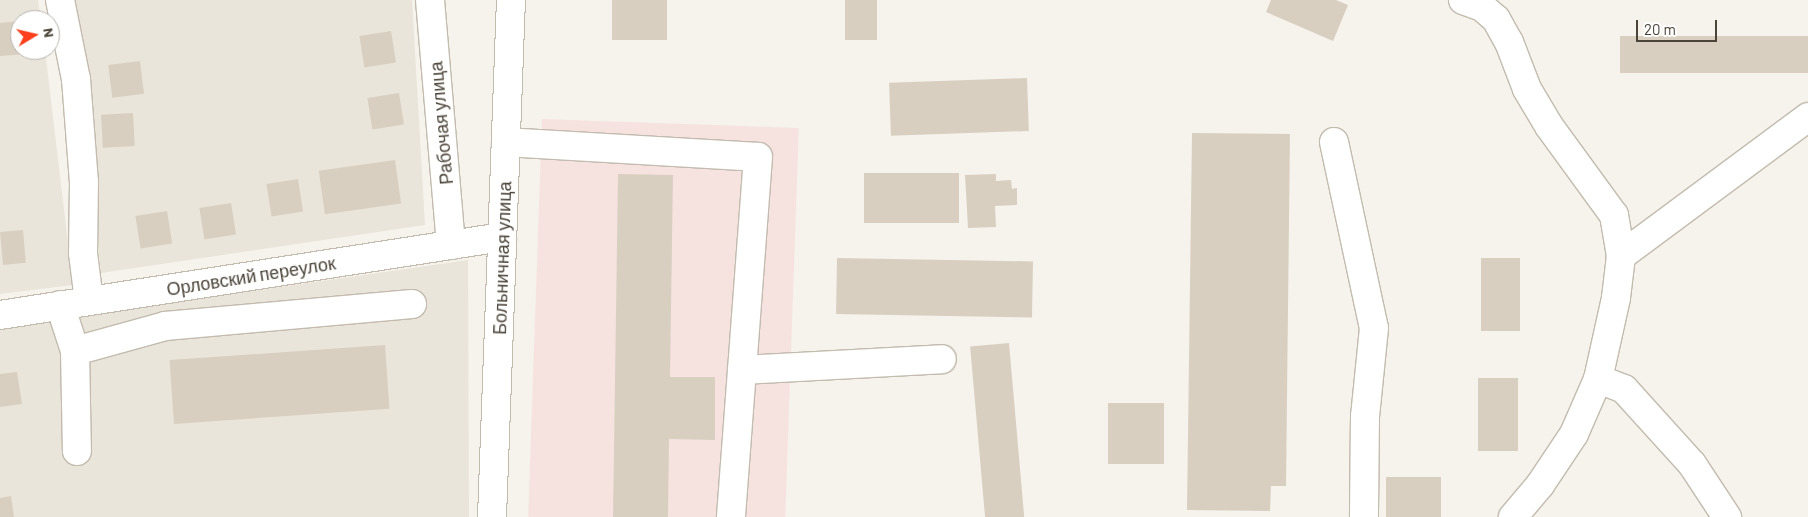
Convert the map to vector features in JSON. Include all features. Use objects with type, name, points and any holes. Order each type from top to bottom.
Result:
[{"type":"street","points":[[60,0],[76,79],[84,182],[83,253],[89,301]]},
{"type":"street","name":"Рабочая улица","points":[[430,0],[452,245]]},
{"type":"street","name":"Больничная улица","points":[[492,517],[511,0]]},
{"type":"street","points":[[1463,0],[1482,7],[1496,19],[1510,42],[1527,89],[1549,126],[1604,198],[1614,215],[1622,256],[1616,298],[1598,379],[1574,434],[1540,486],[1513,517]]},
{"type":"street","points":[[1622,256],[1808,117]]},
{"type":"street","points":[[506,142],[758,157],[731,517]]},
{"type":"street","points":[[1334,142],[1374,328],[1365,416],[1364,517]]},
{"type":"street","name":"Орловский переулок","points":[[0,314],[502,237]]},
{"type":"street","points":[[76,351],[165,326],[412,304]]},
{"type":"street","points":[[60,305],[76,351],[77,451]]},
{"type":"street","points":[[742,370],[942,359]]},
{"type":"street","points":[[1598,379],[1624,389],[1692,464],[1727,517]]},
{"type":"shaded area","points":[[0,0],[38,0],[40,10],[10,10],[10,60],[46,60],[73,285],[0,294]]},
{"type":"shaded area","points":[[72,0],[412,0],[425,225],[101,273]]},
{"type":"shaded area","points":[[542,119],[799,128],[785,517],[528,517]]},
{"type":"shaded area","points":[[468,260],[469,517],[0,517],[0,327]]},
{"type":"building","points":[[612,0],[667,0],[667,40],[612,40]]},
{"type":"building","points":[[845,0],[877,0],[877,40],[845,40]]},
{"type":"building","points":[[1271,0],[1336,0],[1348,5],[1333,41],[1266,12]]},
{"type":"building","points":[[10,22],[10,55],[0,56],[0,23]]},
{"type":"building","points":[[391,31],[396,63],[364,68],[359,36]]},
{"type":"building","points":[[1620,36],[1808,36],[1808,73],[1620,73]]},
{"type":"building","points":[[140,61],[144,94],[112,98],[108,65]]},
{"type":"building","points":[[1027,78],[1029,131],[891,136],[889,83]]},
{"type":"building","points":[[399,93],[404,125],[372,130],[367,98]]},
{"type":"building","points":[[133,113],[135,146],[103,148],[101,115]]},
{"type":"building","points":[[1192,133],[1290,134],[1286,486],[1271,486],[1270,511],[1187,510]]},
{"type":"building","points":[[395,160],[401,204],[325,214],[319,171]]},
{"type":"building","points":[[864,173],[959,173],[959,223],[864,223]]},
{"type":"building","points":[[618,174],[673,175],[670,377],[715,377],[715,440],[669,439],[668,517],[613,517]]},
{"type":"building","points":[[996,174],[996,181],[1011,180],[1012,189],[1017,188],[1017,205],[995,206],[996,227],[968,228],[965,175]]},
{"type":"building","points":[[298,179],[303,212],[272,217],[266,184]]},
{"type":"building","points":[[231,203],[236,235],[204,240],[199,208]]},
{"type":"building","points":[[167,211],[172,244],[141,249],[135,216]]},
{"type":"building","points":[[23,230],[26,263],[3,265],[0,232]]},
{"type":"building","points":[[837,258],[1033,261],[1032,317],[836,314]]},
{"type":"building","points":[[1481,258],[1520,258],[1520,331],[1481,331]]},
{"type":"building","points":[[1009,343],[1024,517],[985,517],[970,346]]},
{"type":"building","points":[[385,345],[389,409],[174,424],[170,360]]},
{"type":"building","points":[[17,372],[22,404],[0,407],[0,374]]},
{"type":"building","points":[[1478,378],[1518,378],[1518,451],[1478,451]]},
{"type":"building","points":[[1108,403],[1164,403],[1164,464],[1108,464]]},
{"type":"building","points":[[1386,477],[1441,477],[1441,517],[1386,517]]},
{"type":"building","points":[[11,496],[14,517],[0,517],[0,498]]}]
